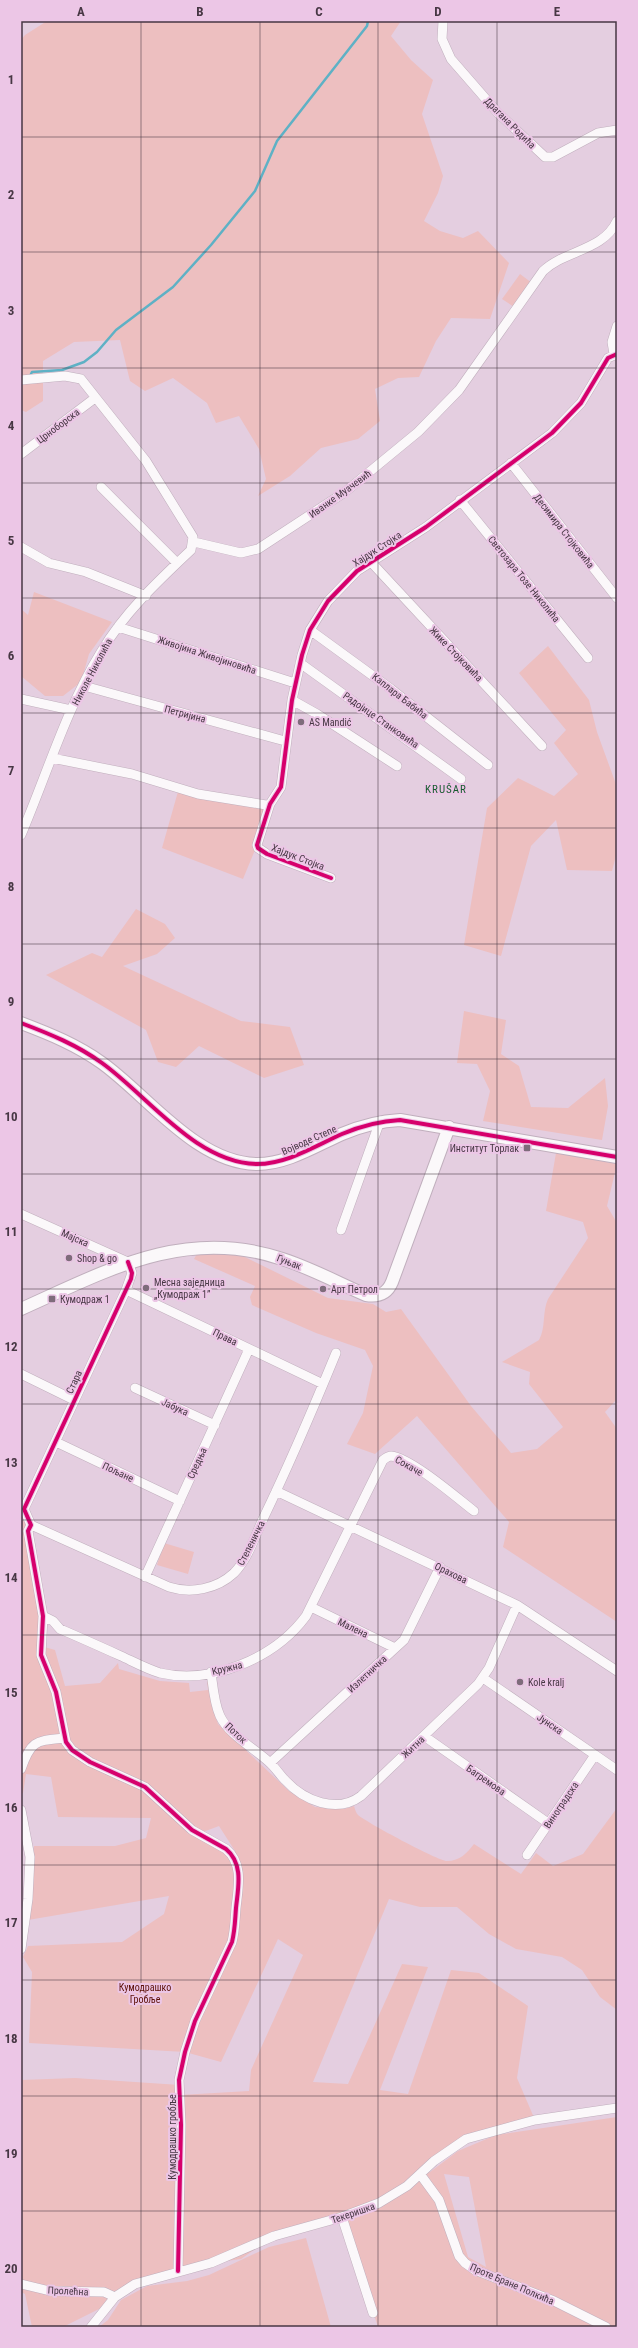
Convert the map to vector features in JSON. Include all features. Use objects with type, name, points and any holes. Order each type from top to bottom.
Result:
[{"type":"street","name":"Драгана Родића","points":[[443,21],[442,39],[451,59],[498,113],[545,157],[553,157],[601,132],[617,130]]},
{"type":"street","name":"Иванке Муачевић","points":[[194,542],[241,552],[258,549],[358,482],[418,432],[459,390],[545,269],[600,241],[616,224]]},
{"type":"street","name":"Хајдук Стојка","points":[[331,878],[267,854],[258,848],[257,845],[270,804],[281,787],[285,741],[295,683],[310,630],[334,594],[357,571],[426,527],[460,500],[511,464],[565,420],[594,384],[608,358],[615,354],[612,342],[617,326]]},
{"type":"street","points":[[21,380],[51,377],[77,377],[146,461],[193,536],[194,542]]},
{"type":"street","name":"Црноборска","points":[[21,454],[95,398]]},
{"type":"street","name":"Десимира Стојковића","points":[[511,464],[617,598]]},
{"type":"street","points":[[101,487],[177,563]]},
{"type":"street","name":"Светозара Тозе Николића","points":[[460,500],[588,658]]},
{"type":"street","name":"Николе Николића","points":[[21,699],[71,710],[100,653],[118,627],[177,563],[191,550],[194,542]]},
{"type":"street","points":[[21,547],[49,563],[86,572],[146,596]]},
{"type":"street","name":"Жике Стојковића","points":[[371,562],[542,746]]},
{"type":"street","name":"Живојина Живојиновића","points":[[118,627],[295,683]]},
{"type":"street","name":"Каплара Бабића","points":[[310,630],[380,680],[488,765]]},
{"type":"street","name":"Радојице Станковића","points":[[300,663],[461,779]]},
{"type":"street","name":"Петријина","points":[[84,686],[285,741]]},
{"type":"street","points":[[292,700],[317,714],[397,766]]},
{"type":"street","points":[[21,835],[71,710]]},
{"type":"street","points":[[52,758],[132,774],[198,794],[266,805],[270,804]]},
{"type":"street","name":"Војводе Степе","points":[[21,1024],[45,1032],[84,1051],[120,1077],[190,1138],[205,1148],[236,1160],[257,1164],[276,1162],[343,1133],[380,1121],[400,1120],[449,1127],[617,1157]]},
{"type":"street","points":[[341,1230],[380,1121]]},
{"type":"street","name":"Гуњак","points":[[21,1308],[128,1262],[182,1249],[210,1247],[250,1250],[291,1262],[366,1295],[380,1295],[388,1289],[392,1282],[449,1127]]},
{"type":"street","name":"Мајска","points":[[21,1214],[128,1262]]},
{"type":"street","name":"Стара","points":[[30,1525],[24,1514],[24,1507],[56,1442],[74,1400],[126,1290],[132,1273],[128,1262]]},
{"type":"street","name":"Права","points":[[126,1290],[323,1384]]},
{"type":"street","name":"Средња","points":[[145,1576],[249,1349]]},
{"type":"street","name":"Степеничка","points":[[30,1525],[169,1588],[185,1590],[211,1587],[227,1578],[239,1567],[246,1554],[276,1491],[336,1353]]},
{"type":"street","points":[[21,1374],[74,1400]]},
{"type":"street","name":"Јабука","points":[[135,1388],[215,1425]]},
{"type":"street","name":"Пољане","points":[[56,1442],[180,1501]]},
{"type":"street","name":"Сокаче","points":[[351,1526],[383,1460],[390,1456],[416,1467],[474,1511]]},
{"type":"street","name":"Орахова","points":[[276,1491],[440,1567],[517,1605],[617,1671]]},
{"type":"street","points":[[21,1769],[26,1753],[33,1744],[38,1741],[64,1738],[56,1692],[41,1655],[43,1616],[28,1531],[30,1525]]},
{"type":"street","name":"Кружна","points":[[43,1616],[53,1621],[60,1628],[160,1672],[184,1675],[211,1672],[244,1664],[261,1656],[290,1634],[311,1607],[351,1526]]},
{"type":"street","name":"Излетничка","points":[[270,1763],[395,1648],[411,1629],[440,1567]]},
{"type":"street","name":"Житна","points":[[270,1763],[284,1780],[308,1798],[326,1804],[349,1803],[361,1796],[483,1678],[517,1605]]},
{"type":"street","name":"Малена","points":[[311,1607],[395,1648]]},
{"type":"street","name":"Поток","points":[[211,1672],[216,1702],[224,1723],[270,1763]]},
{"type":"street","name":"Јунска","points":[[483,1678],[617,1770]]},
{"type":"street","name":"Багремова","points":[[424,1736],[548,1823]]},
{"type":"street","name":"Кумодрашко гробље","points":[[64,1738],[78,1754],[145,1787],[192,1830],[230,1852],[239,1878],[236,1929],[232,1942],[195,2021],[185,2052],[179,2080],[181,2125],[178,2271]]},
{"type":"street","name":"Виноградска","points":[[527,1855],[595,1755]]},
{"type":"street","points":[[21,1810],[30,1857],[28,1899],[21,1949]]},
{"type":"street","name":"Текеришка","points":[[92,2327],[116,2297],[135,2284],[211,2263],[274,2236],[342,2217],[395,2195],[448,2150],[466,2139],[535,2120],[617,2108]]},
{"type":"street","name":"Проте Бране Полкића","points":[[420,2174],[439,2200],[459,2256],[465,2263],[475,2270],[554,2301],[606,2327]]},
{"type":"street","points":[[342,2217],[373,2313]]},
{"type":"street","name":"Пролећна","points":[[21,2284],[50,2291],[104,2292],[116,2297]]},
{"type":"green space","points":[[47,21],[401,21],[391,36],[411,60],[433,80],[422,114],[443,176],[438,193],[424,221],[440,231],[463,238],[478,231],[509,263],[490,319],[451,318],[436,341],[419,377],[398,378],[375,389],[380,421],[358,439],[321,448],[290,476],[258,496],[266,479],[259,449],[239,416],[216,423],[207,403],[173,378],[145,391],[130,381],[120,340],[74,342],[43,361],[43,401],[26,412],[21,410],[21,40],[25,35]]},
{"type":"green space","points":[[520,274],[532,283],[514,307],[502,299]]},
{"type":"green space","points":[[34,592],[112,622],[89,654],[81,682],[63,696],[45,696],[21,676],[21,609],[28,615]]},
{"type":"green space","points":[[548,646],[589,700],[597,732],[617,787],[617,852],[612,871],[567,870],[556,820],[531,846],[501,956],[464,945],[487,808],[518,778],[554,796],[578,774],[554,743],[566,730],[519,673]]},
{"type":"green space","points":[[179,788],[266,805],[257,845],[243,879],[162,848]]},
{"type":"green space","points":[[136,909],[165,924],[175,938],[157,954],[123,966],[241,1021],[290,1027],[304,1065],[264,1078],[199,1046],[176,1067],[158,1062],[146,1030],[46,975],[92,953],[102,957]]},
{"type":"green space","points":[[464,1011],[506,1020],[501,1054],[519,1066],[531,1107],[568,1108],[605,1078],[608,1106],[602,1140],[483,1121],[490,1091],[477,1064],[457,1063]]},
{"type":"green space","points":[[556,1153],[617,1164],[607,1206],[617,1223],[617,1399],[605,1412],[617,1429],[617,1622],[503,1547],[509,1522],[417,1416],[375,1454],[347,1444],[363,1413],[373,1366],[365,1350],[316,1333],[252,1305],[250,1297],[255,1286],[194,1259],[198,1252],[241,1255],[328,1298],[373,1304],[386,1312],[401,1309],[471,1406],[511,1453],[537,1449],[563,1427],[529,1384],[530,1372],[502,1362],[539,1340],[543,1330],[545,1309],[548,1299],[588,1238],[583,1222],[546,1211]]},
{"type":"green space","name":"Кумодрашко Гробље","points":[[21,1519],[25,1522],[42,1603],[41,1646],[55,1650],[65,1686],[100,1683],[118,1663],[119,1669],[160,1681],[189,1683],[190,1692],[208,1690],[207,1681],[211,1681],[211,1703],[218,1724],[289,1791],[315,1807],[344,1809],[354,1806],[358,1815],[374,1825],[402,1841],[447,1861],[456,1860],[466,1853],[474,1844],[521,1874],[536,1853],[553,1866],[583,1854],[617,1808],[617,2010],[600,1997],[582,1970],[562,1957],[516,1949],[489,1934],[457,1907],[420,1907],[389,1899],[313,2082],[348,2084],[402,1964],[428,1967],[380,2090],[408,2094],[451,1970],[479,1973],[528,2006],[517,2078],[535,2120],[466,2139],[421,2174],[430,2172],[458,2151],[496,2135],[617,2117],[617,2327],[378,2327],[342,2218],[274,2236],[241,2259],[211,2263],[178,2271],[115,2297],[99,2309],[63,2327],[32,2327],[25,2294],[21,2292],[21,2080],[75,2078],[180,2085],[180,2095],[249,2091],[251,2070],[303,1955],[278,1939],[221,2062],[185,2052],[29,2043],[32,1972],[23,1957],[28,1946],[122,1942],[164,1914],[169,1896],[28,1920],[34,1846],[115,1846],[146,1838],[151,1818],[58,1817],[51,1777],[26,1774],[23,1793],[21,1794]],"holes":[[[219,1826],[235,1851],[238,1872],[226,1849],[187,1833],[203,1832]],[[444,2174],[469,2177],[486,2267],[468,2257]]]},
{"type":"green space","points":[[164,1543],[194,1552],[188,1574],[157,1565]]},
{"type":"green space","points":[[306,2238],[331,2327],[99,2327],[108,2320],[121,2300],[147,2286],[187,2281],[209,2275],[269,2247]]},
{"type":"waterway","points":[[30,376],[32,372],[62,370],[84,362],[97,352],[116,330],[173,287],[211,245],[255,191],[277,141],[367,26],[368,21]]},
{"type":"cycle path","points":[[331,878],[267,854],[258,848],[257,845],[270,804],[281,787],[292,700],[302,655],[310,630],[328,601],[357,571],[426,527],[552,433],[581,403],[608,358],[617,354]]},
{"type":"cycle path","points":[[21,1023],[63,1040],[93,1057],[119,1077],[174,1126],[193,1140],[214,1152],[235,1161],[257,1164],[279,1161],[301,1154],[342,1134],[356,1129],[371,1124],[400,1120],[617,1157]]},
{"type":"cycle path","points":[[128,1262],[132,1273],[131,1279],[24,1509],[31,1525],[28,1531],[43,1616],[41,1655],[56,1692],[66,1742],[72,1750],[90,1762],[145,1787],[192,1830],[226,1849],[232,1855],[238,1869],[238,1884],[232,1942],[195,2021],[185,2052],[179,2080],[181,2125],[178,2271]]},
{"type":"place","name":"AS Mandić","points":[[301,722]]},
{"type":"place","name":"Институт Торлак","points":[[527,1148]]},
{"type":"place","name":"Shop & go","points":[[69,1258]]},
{"type":"place","name":"Месна заједница „Кумодраж 1”","points":[[146,1288]]},
{"type":"place","name":"Арт Петрол","points":[[323,1289]]},
{"type":"place","name":"Кумодраж 1","points":[[52,1299]]},
{"type":"place","name":"Kole kralj","points":[[520,1682]]},
{"type":"district","name":"KRUŠAR","points":[[446,789]]}]
